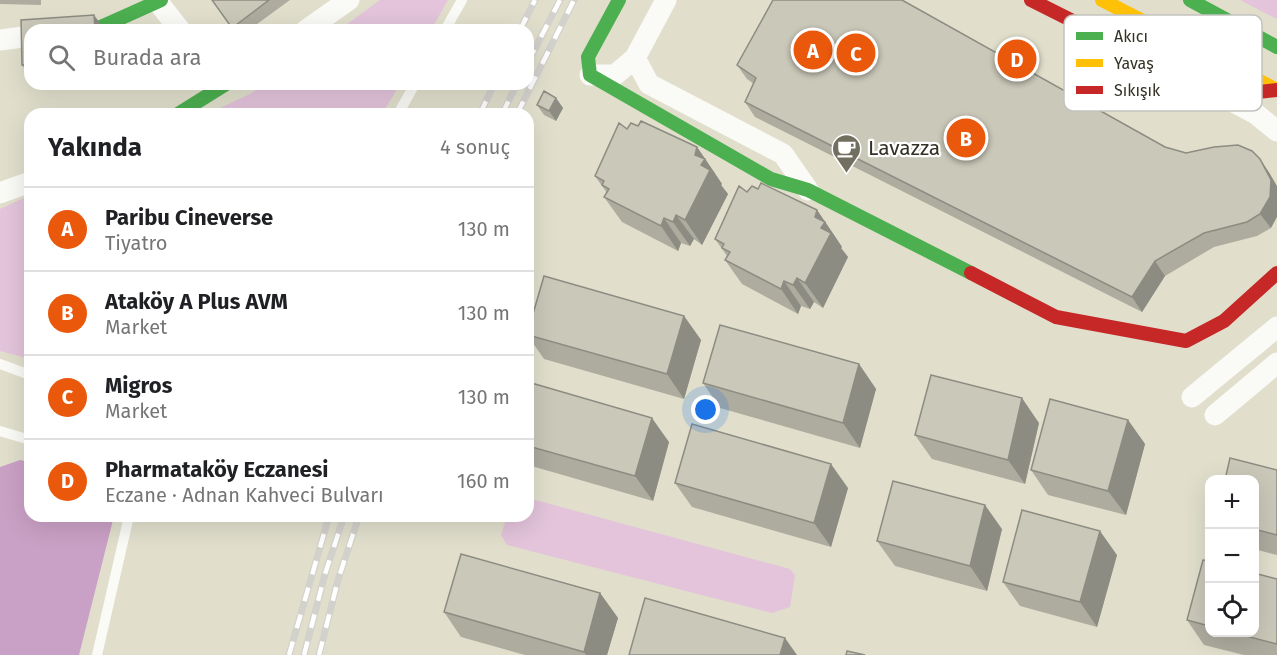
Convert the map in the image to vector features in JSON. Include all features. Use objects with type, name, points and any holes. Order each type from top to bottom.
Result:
[{"type":"street","points":[[314,24],[348,0]]},
{"type":"street","points":[[590,75],[588,57],[619,0]]},
{"type":"street","points":[[590,75],[615,75],[635,58],[666,0]]},
{"type":"street","points":[[1031,0],[1064,17]]},
{"type":"street","points":[[1102,0],[1131,15]]},
{"type":"street","points":[[1191,0],[1218,15]]},
{"type":"street","points":[[109,24],[160,1],[176,24]]},
{"type":"street","points":[[0,40],[24,37]]},
{"type":"street","points":[[1262,40],[1277,48]]},
{"type":"street","points":[[635,58],[649,84],[783,154],[808,190]]},
{"type":"street","points":[[590,75],[771,179],[808,190],[1056,317],[1186,341],[1224,321],[1277,273]]},
{"type":"street","points":[[1262,82],[1277,90]]},
{"type":"street","points":[[188,108],[216,90]]},
{"type":"street","points":[[1262,92],[1277,90]]},
{"type":"street","points":[[1250,111],[1277,131]]},
{"type":"street","points":[[0,193],[24,184]]},
{"type":"street","points":[[1192,397],[1277,327]]},
{"type":"street","points":[[1215,415],[1277,363]]},
{"type":"lane","points":[[448,24],[462,0]]},
{"type":"lane","points":[[401,108],[412,90]]},
{"type":"lane","points":[[0,364],[24,373]]},
{"type":"lane","points":[[0,431],[24,438]]},
{"type":"lane","points":[[97,655],[128,522]]},
{"type":"shaded area","points":[[380,0],[448,0],[434,24],[347,24]]},
{"type":"shaded area","points":[[1240,0],[1277,0],[1277,19]]},
{"type":"shaded area","points":[[256,90],[396,90],[386,108],[220,108]]},
{"type":"shaded area","points":[[24,198],[24,357],[0,351],[0,209]]},
{"type":"shaded area","points":[[24,461],[24,522],[112,522],[79,655],[0,655],[0,467]]},
{"type":"shaded area","points":[[534,500],[790,569],[795,575],[790,607],[772,613],[507,545],[501,535],[505,522],[534,522]]},
{"type":"building","points":[[212,0],[269,0],[237,24],[229,24]]},
{"type":"building","points":[[773,0],[902,0],[1064,91],[1064,111],[1101,111],[1165,147],[1186,153],[1238,145],[1252,151],[1260,159],[1271,180],[1270,197],[1260,214],[1247,222],[1204,233],[1155,261],[1132,297],[745,102],[756,78],[737,65]]},
{"type":"building","points":[[94,15],[95,24],[24,24],[24,65],[22,65],[21,20]]},
{"type":"building","points":[[544,91],[556,98],[549,111],[537,105]]},
{"type":"building","points":[[641,121],[697,147],[695,155],[705,159],[701,165],[710,170],[685,220],[676,215],[673,222],[664,218],[661,226],[604,197],[609,189],[602,185],[604,181],[595,176],[619,123],[627,129],[631,123],[638,126]]},
{"type":"building","points":[[761,183],[817,210],[815,217],[825,222],[821,228],[831,233],[805,283],[797,278],[793,285],[784,281],[781,289],[725,260],[730,252],[722,248],[724,244],[715,239],[739,186],[747,192],[752,186],[758,189]]},
{"type":"building","points":[[544,276],[684,316],[667,374],[534,337],[534,310]]},
{"type":"building","points":[[720,325],[859,364],[843,423],[703,383]]},
{"type":"building","points":[[931,375],[1022,398],[1008,460],[915,435]]},
{"type":"building","points":[[534,384],[652,418],[635,476],[534,448]]},
{"type":"building","points":[[1050,399],[1128,420],[1108,491],[1031,470]]},
{"type":"building","points":[[692,424],[831,464],[814,523],[675,483]]},
{"type":"building","points":[[1230,458],[1277,470],[1277,535],[1259,530],[1259,475],[1226,475]]},
{"type":"building","points":[[893,481],[985,505],[970,566],[877,541]]},
{"type":"building","points":[[1022,510],[1100,531],[1080,602],[1003,582]]},
{"type":"building","points":[[461,554],[600,593],[584,652],[444,612]]},
{"type":"building","points":[[1203,560],[1205,560],[1205,625],[1187,620]]},
{"type":"building","points":[[1259,574],[1277,579],[1277,644],[1250,637],[1259,637]]},
{"type":"building","points":[[645,598],[785,638],[780,655],[629,655]]},
{"type":"building","points":[[847,651],[865,655],[846,655]]},
{"type":"railway","points":[[523,24],[535,0]]},
{"type":"railway","points":[[534,50],[560,0]]},
{"type":"railway","points":[[534,80],[574,0]]},
{"type":"railway","points":[[483,108],[491,90]]},
{"type":"railway","points":[[505,108],[514,90]]},
{"type":"railway","points":[[520,108],[529,90]]},
{"type":"railway","points":[[289,655],[327,522]]},
{"type":"railway","points":[[304,655],[325,574],[342,522]]},
{"type":"railway","points":[[319,655],[338,580],[357,522]]},
{"type":"traffic: fast","points":[[108,24],[161,0]]},
{"type":"traffic: fast","points":[[619,0],[588,57],[590,75],[771,179],[808,190],[971,273]]},
{"type":"traffic: fast","points":[[1190,0],[1218,15]]},
{"type":"traffic: fast","points":[[1262,39],[1277,47]]},
{"type":"traffic: fast","points":[[188,108],[216,90]]},
{"type":"traffic: slow","points":[[1102,0],[1131,15]]},
{"type":"traffic: slow","points":[[1262,82],[1277,90]]},
{"type":"traffic: jam","points":[[1031,0],[1064,17]]},
{"type":"traffic: jam","points":[[1262,92],[1277,90]]},
{"type":"traffic: jam","points":[[971,273],[1056,317],[1186,341],[1224,321],[1277,273]]},
{"type":"place","name":"Paribu Cineverse","points":[[813,50]]},
{"type":"place","name":"Migros","points":[[856,53]]},
{"type":"place","name":"Pharmataköy Eczanesi","points":[[1017,59]]},
{"type":"place","name":"Ataköy A Plus AVM","points":[[966,138]]},
{"type":"place","name":"Lavazza","points":[[847,174]]}]
